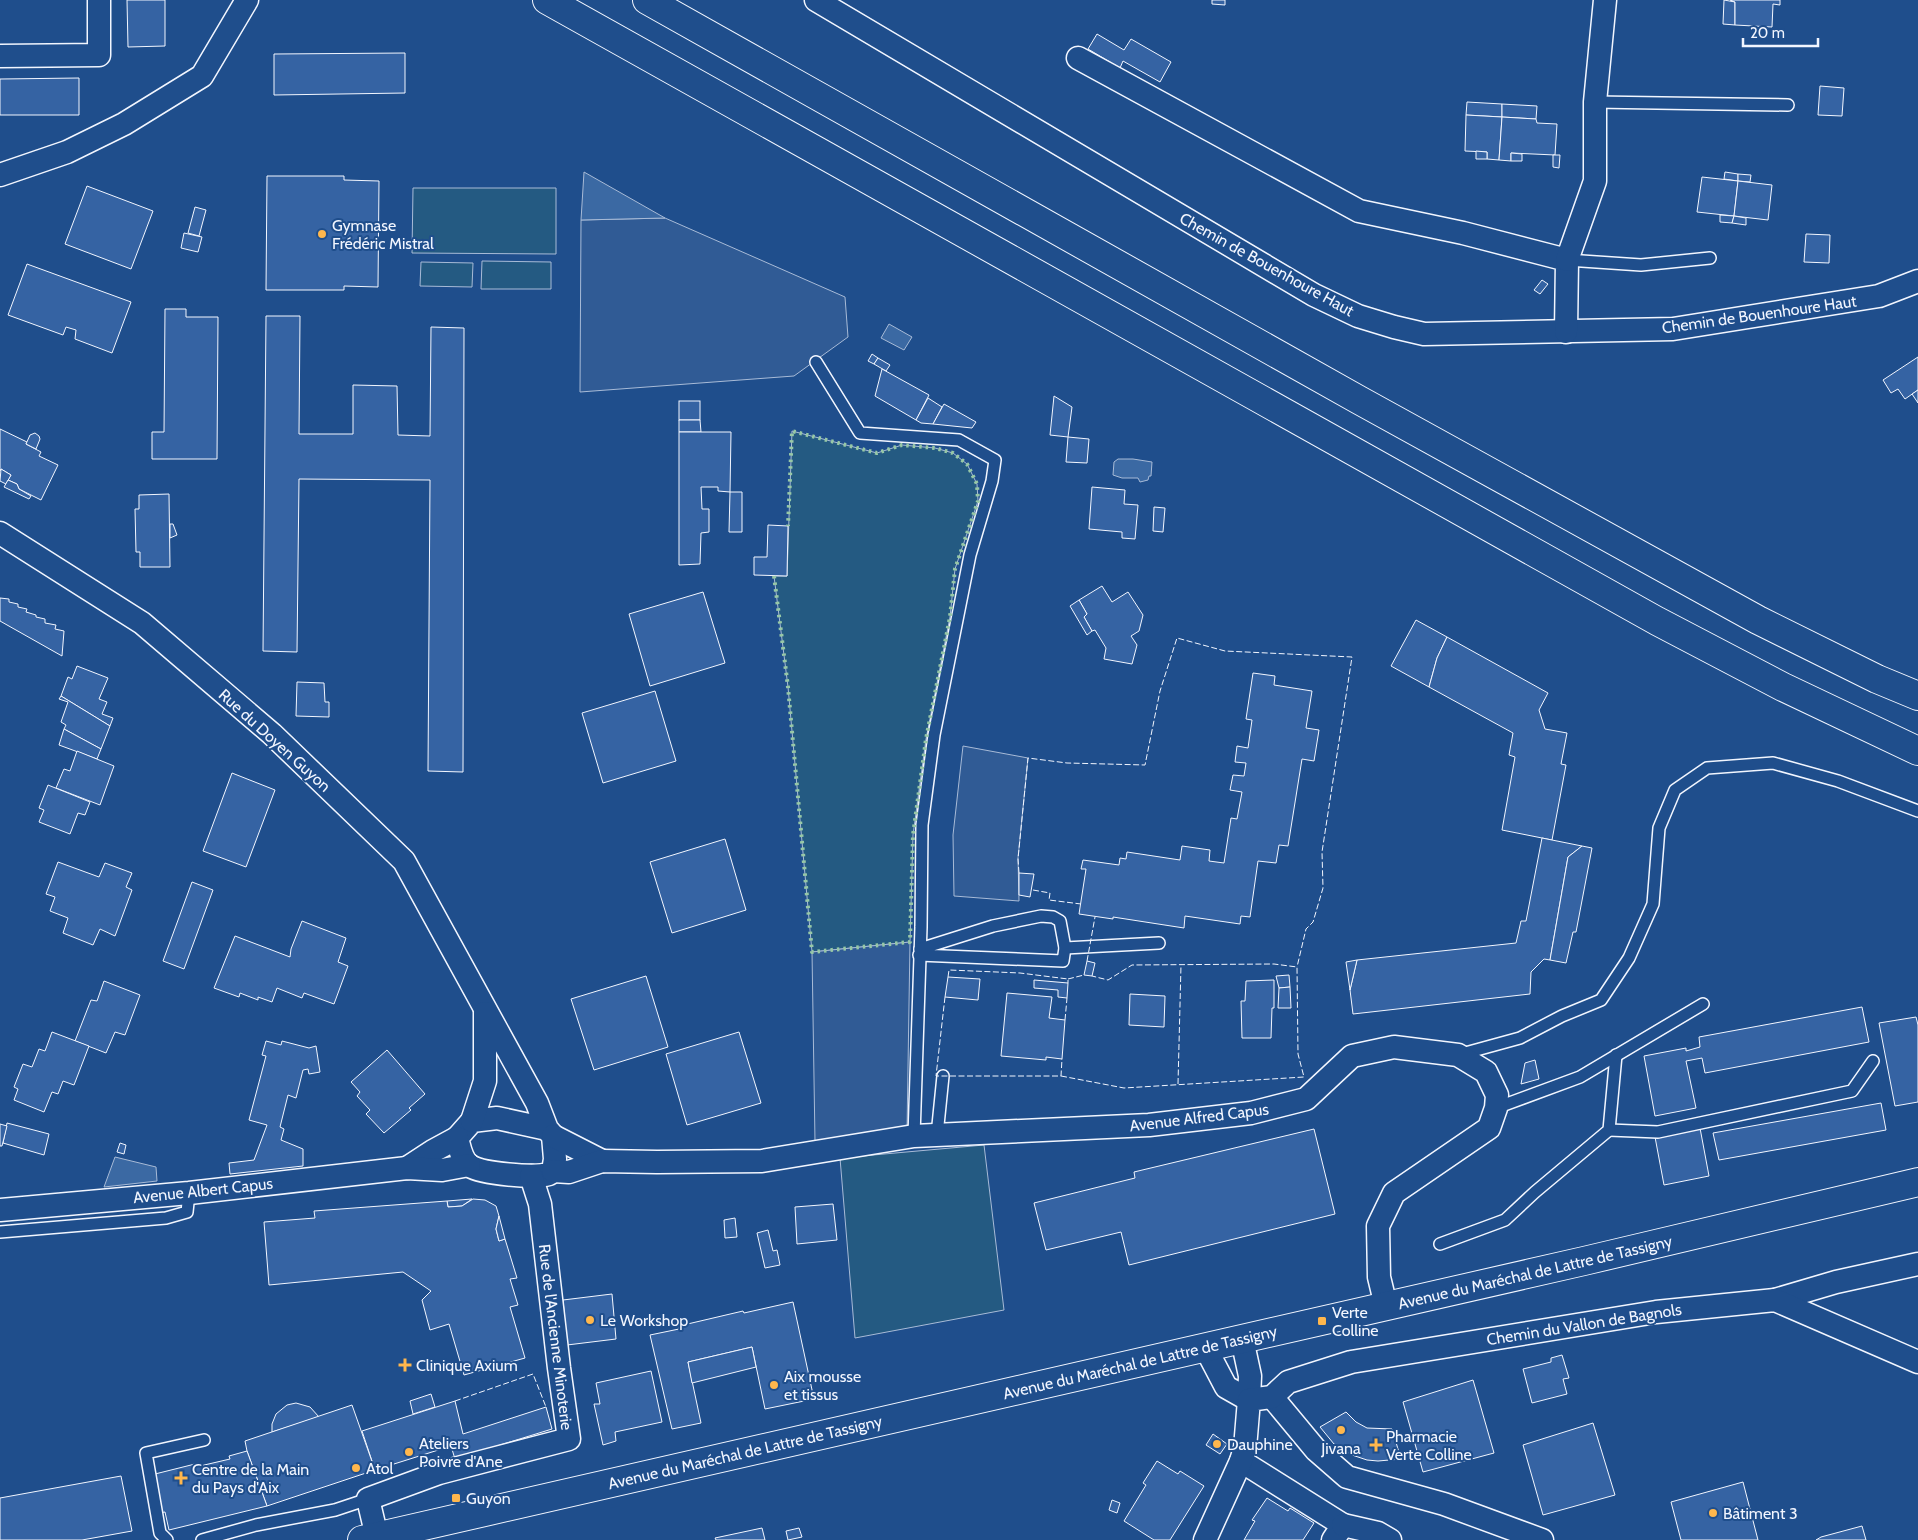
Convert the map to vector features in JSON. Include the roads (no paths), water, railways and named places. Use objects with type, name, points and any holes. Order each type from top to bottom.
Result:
[{"type":"main road","points":[[547,0],[1648,617],[1783,687],[1918,751]]},
{"type":"main road","points":[[647,0],[1359,400],[1758,620],[1878,679],[1918,696]]},
{"type":"main road","name":"Avenue du Maréchal de Lattre de Tassigny","points":[[370,1538],[1386,1306],[1918,1182]]},
{"type":"street","points":[[0,56],[99,55],[99,0]]},
{"type":"street","points":[[0,175],[67,152],[116,128],[202,76],[246,0]]},
{"type":"street","name":"Chemin de Bouenhoure Haut","points":[[816,0],[1314,295],[1358,316],[1394,327],[1424,334],[1673,329],[1879,296],[1918,281]]},
{"type":"street","points":[[1566,332],[1567,260],[1595,180],[1595,102],[1604,0]]},
{"type":"street","points":[[1078,58],[1359,211],[1464,233],[1567,260]]},
{"type":"street","name":"Rue du Doyen Guyon","points":[[0,533],[142,623],[272,734],[404,861],[484,1010],[537,1103],[550,1132],[555,1159],[542,1174]]},
{"type":"street","name":"Rue du Doyen Guyon","points":[[472,1121],[485,1081],[484,1010]]},
{"type":"street","name":"Avenue Alfred Capus","points":[[602,1160],[657,1162],[762,1161],[914,1136],[1149,1125],[1251,1113],[1306,1099],[1352,1056],[1394,1047],[1458,1055],[1486,1072],[1497,1095],[1496,1108]]},
{"type":"street","points":[[1386,1306],[1378,1277],[1378,1226],[1394,1194],[1489,1128],[1496,1108]]},
{"type":"street","points":[[497,1118],[550,1132],[602,1160],[569,1172],[506,1174],[469,1165],[461,1154],[458,1138],[472,1121],[497,1118]]},
{"type":"street","name":"Avenue Albert Capus","points":[[407,1168],[458,1138]]},
{"type":"street","name":"Avenue Albert Capus","points":[[0,1210],[189,1193],[407,1168],[442,1170],[469,1165]]},
{"type":"street","name":"Rue de l'Ancienne Minoterie","points":[[368,1499],[439,1473],[569,1438],[540,1204],[542,1174]]},
{"type":"street","points":[[1775,1300],[1836,1282],[1918,1264]]},
{"type":"street","name":"Chemin du Vallon de Bagnols","points":[[1272,1397],[1288,1382],[1351,1362],[1656,1312],[1775,1300],[1918,1362]]},
{"type":"street","points":[[1205,1540],[1241,1461],[1245,1448],[1250,1376],[1242,1339]]},
{"type":"street","points":[[1206,1347],[1226,1387],[1249,1400],[1272,1397],[1316,1450],[1347,1476],[1444,1504],[1519,1536],[1542,1540]]},
{"type":"street","points":[[1241,1461],[1338,1533],[1378,1533],[1390,1540]]},
{"type":"street","points":[[368,1499],[370,1538]]},
{"type":"lane","points":[[1595,102],[1788,105]]},
{"type":"lane","points":[[1567,260],[1641,264],[1710,258]]},
{"type":"lane","points":[[816,362],[860,433],[959,440],[995,460],[992,481],[970,555],[934,735],[922,825],[914,1136]]},
{"type":"lane","points":[[1458,1055],[1520,1038],[1562,1016],[1601,1000],[1630,958],[1653,904],[1659,828],[1675,790],[1707,768],[1773,763],[1838,781],[1918,811]]},
{"type":"lane","points":[[1041,916],[1053,917],[1060,921],[1065,948],[1063,961],[920,952],[993,926],[1041,916]]},
{"type":"lane","points":[[1065,948],[1159,944]]},
{"type":"lane","points":[[1496,1108],[1580,1077],[1702,1004]]},
{"type":"lane","points":[[1609,1130],[1616,1056]]},
{"type":"lane","points":[[1440,1244],[1505,1220],[1535,1192],[1609,1130],[1658,1132],[1852,1091],[1874,1061]]},
{"type":"lane","points":[[937,1135],[944,1076]]},
{"type":"lane","points":[[0,1232],[166,1218],[187,1212],[189,1193]]},
{"type":"lane","points":[[167,1540],[160,1533],[146,1453],[204,1440]]},
{"type":"lane","points":[[202,1540],[256,1525],[335,1510],[368,1499]]},
{"type":"place","name":"Gymnase Frédéric Mistral","points":[[322,234]]},
{"type":"place","name":"Le Workshop","points":[[590,1320]]},
{"type":"place","name":"Verte Colline","points":[[1322,1321]]},
{"type":"place","name":"Clinique Axium","points":[[405,1365]]},
{"type":"place","name":"Aix mousse et tissus","points":[[774,1385]]},
{"type":"place","name":"Jivana","points":[[1341,1430]]},
{"type":"place","name":"Dauphine","points":[[1217,1444]]},
{"type":"place","name":"Pharmacie Verte Colline","points":[[1376,1445]]},
{"type":"place","name":"Ateliers Poivre d'Ane","points":[[409,1452]]},
{"type":"place","name":"Atol","points":[[356,1468]]},
{"type":"place","name":"Centre de la Main du Pays d'Aix","points":[[181,1478]]},
{"type":"place","name":"Guyon","points":[[456,1498]]},
{"type":"place","name":"Bâtiment 3","points":[[1713,1513]]}]
